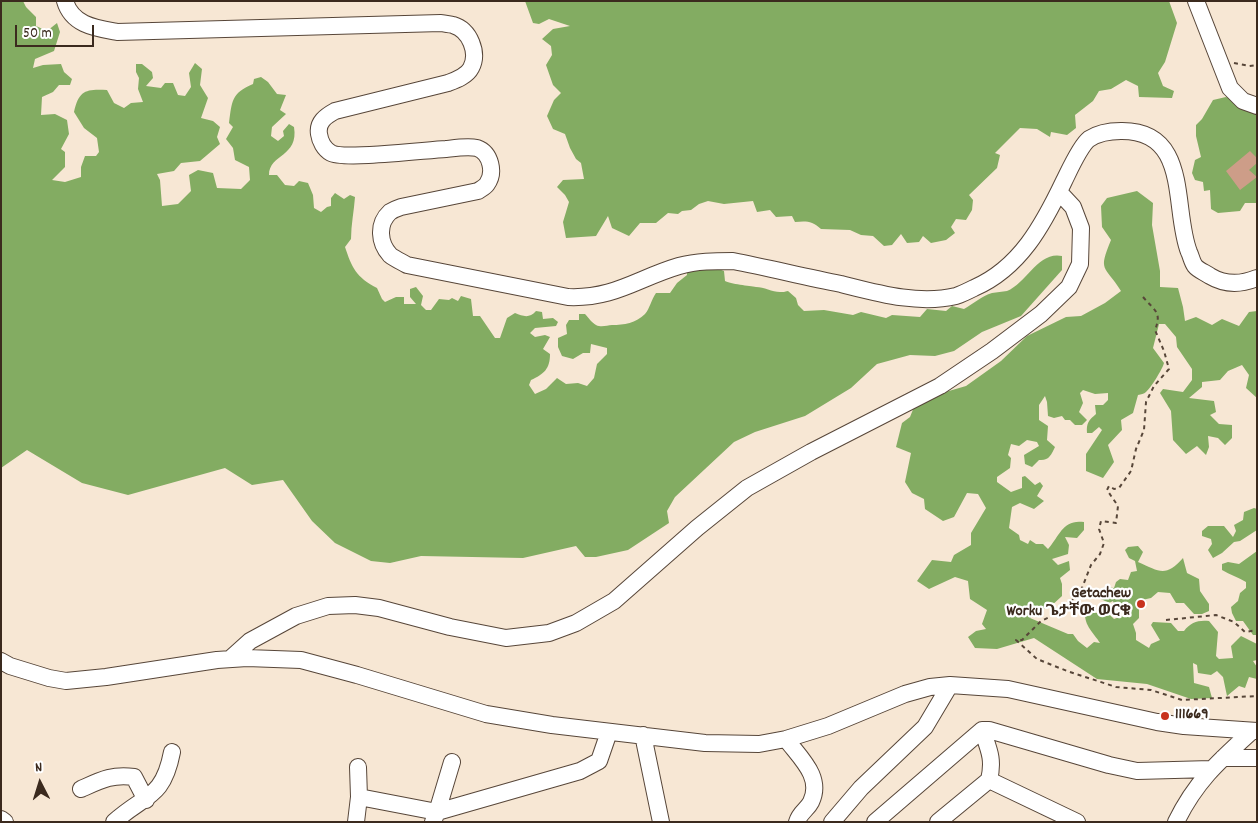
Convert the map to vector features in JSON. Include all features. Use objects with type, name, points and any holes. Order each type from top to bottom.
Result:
[{"type":"street","points":[[65,1],[68,11],[89,27],[117,32],[441,23],[455,25],[468,35],[473,47],[474,58],[471,70],[460,79],[335,111],[323,118],[318,129],[320,141],[331,153],[351,156],[477,148],[486,156],[491,164],[492,174],[487,184],[478,191],[467,195],[401,207],[390,212],[383,222],[382,244],[391,255],[407,265],[568,297],[587,298],[607,294],[679,266],[733,261],[897,297],[929,299],[956,296],[985,284],[1010,266],[1032,240],[1059,192],[1073,161],[1088,140],[1108,131],[1127,131],[1143,134],[1160,144],[1173,164],[1178,185],[1185,242],[1194,266],[1221,283],[1247,283],[1257,278]]},
{"type":"street","points":[[1196,1],[1230,88],[1243,101],[1257,106]]},
{"type":"street","points":[[230,659],[250,641],[296,616],[328,606],[354,605],[378,608],[450,627],[506,638],[549,633],[576,623],[614,601],[697,528],[748,488],[811,452],[940,386],[992,351],[1041,314],[1069,287],[1080,264],[1081,228],[1073,206],[1059,192]]},
{"type":"street","points":[[1,662],[49,678],[66,681],[230,659],[301,660],[486,714],[552,726],[705,743],[759,744],[786,739],[828,726],[905,694],[930,687],[950,685],[1008,690],[1157,722],[1254,731]]},
{"type":"street","points":[[832,822],[860,788],[925,727],[950,685]]},
{"type":"street","points":[[938,822],[990,780],[992,770],[991,754],[982,730]]},
{"type":"street","points":[[875,822],[982,730],[988,730],[1109,765],[1137,771],[1257,758]]},
{"type":"street","points":[[1176,822],[1189,796],[1217,763],[1254,731]]},
{"type":"street","points":[[359,797],[435,817],[580,771],[599,761],[609,732]]},
{"type":"street","points":[[643,735],[661,822]]},
{"type":"street","points":[[786,739],[814,776],[811,803],[800,814],[797,822]]},
{"type":"street","points":[[114,822],[126,811],[146,800],[160,787],[169,768],[172,752]]},
{"type":"street","points":[[435,817],[452,762]]},
{"type":"street","points":[[356,822],[359,797],[358,767]]},
{"type":"street","points":[[81,789],[104,778],[120,775],[134,777],[146,800]]},
{"type":"street","points":[[990,780],[1077,822]]},
{"type":"street","points":[[1,819],[4,822]]},
{"type":"path","points":[[1220,65],[1234,63],[1249,66],[1257,65]]},
{"type":"path","points":[[1143,297],[1158,314],[1159,319],[1155,330],[1169,369],[1154,386],[1146,402],[1144,430],[1136,449],[1131,471],[1119,488],[1114,489],[1109,486],[1107,490],[1118,506],[1116,523],[1101,521],[1099,529],[1104,543],[1100,554],[1091,565],[1080,593],[1056,614],[1041,621],[1022,640],[1016,640],[1037,659],[1116,687],[1151,690],[1182,700],[1257,696]]},
{"type":"path","points":[[1166,620],[1216,615],[1234,622],[1246,632],[1257,630]]},
{"type":"green space","points":[[1,1],[23,1],[36,17],[36,26],[47,31],[57,23],[60,32],[54,51],[35,59],[33,68],[43,65],[61,64],[64,72],[72,79],[70,85],[59,85],[53,92],[42,97],[41,115],[55,114],[67,120],[69,134],[61,149],[65,152],[65,167],[52,180],[65,182],[81,177],[81,167],[85,156],[96,156],[99,152],[97,138],[84,128],[74,112],[78,99],[84,92],[107,90],[114,103],[124,108],[131,103],[143,102],[138,89],[139,78],[136,72],[136,64],[142,64],[152,72],[153,78],[146,86],[161,88],[165,83],[173,83],[178,95],[185,96],[191,87],[189,73],[195,63],[202,69],[200,85],[208,98],[201,118],[213,121],[220,127],[217,137],[220,144],[200,161],[181,163],[174,171],[157,174],[160,180],[162,206],[178,204],[191,191],[189,175],[198,170],[213,173],[217,188],[241,189],[250,180],[249,167],[235,160],[233,148],[226,139],[233,127],[229,123],[231,109],[234,99],[240,91],[253,84],[254,79],[261,77],[268,82],[277,94],[286,95],[280,110],[286,114],[272,127],[271,136],[278,141],[284,136],[283,131],[289,124],[294,127],[292,144],[270,168],[269,175],[277,175],[285,185],[294,186],[299,181],[308,183],[313,195],[314,208],[321,212],[331,206],[331,198],[335,193],[344,199],[350,195],[355,197],[351,239],[345,247],[350,261],[359,276],[377,288],[385,302],[396,297],[404,297],[404,304],[416,304],[410,297],[410,289],[416,287],[423,296],[421,305],[426,310],[431,310],[439,299],[449,300],[452,298],[458,301],[461,296],[471,299],[473,316],[480,316],[495,338],[500,338],[507,318],[515,313],[526,316],[536,311],[542,312],[543,319],[553,318],[558,322],[556,326],[535,328],[530,333],[535,337],[545,335],[550,337],[543,349],[550,354],[549,364],[543,373],[531,380],[529,385],[535,394],[546,389],[557,378],[566,384],[578,383],[587,386],[594,378],[597,364],[607,354],[607,348],[591,344],[590,353],[583,353],[573,359],[562,356],[558,347],[558,338],[567,334],[566,325],[569,320],[579,320],[579,314],[585,314],[595,324],[600,326],[630,323],[645,314],[656,293],[670,293],[677,283],[687,275],[687,271],[716,268],[724,271],[725,281],[728,282],[777,292],[788,291],[796,298],[798,305],[804,311],[824,310],[853,315],[861,312],[886,318],[892,315],[920,317],[927,309],[946,311],[952,306],[964,309],[988,294],[1007,291],[1014,287],[1046,258],[1062,256],[1062,270],[1021,316],[982,332],[954,351],[935,356],[910,355],[877,364],[851,388],[805,416],[755,432],[734,442],[675,497],[667,511],[669,523],[628,550],[596,557],[585,557],[576,546],[523,558],[421,556],[390,563],[371,561],[335,543],[312,521],[283,480],[252,485],[225,468],[128,495],[82,483],[27,450],[1,468]]},
{"type":"green space","points":[[525,1],[1169,1],[1177,23],[1165,62],[1158,73],[1163,86],[1174,91],[1172,98],[1139,97],[1138,86],[1126,80],[1111,89],[1099,91],[1093,101],[1075,115],[1076,128],[1067,135],[1051,132],[1050,137],[1037,129],[1020,128],[995,153],[1000,155],[997,168],[969,195],[973,200],[972,210],[966,220],[956,219],[951,227],[955,233],[946,240],[931,243],[923,236],[919,242],[907,243],[901,234],[892,245],[884,246],[873,236],[861,235],[850,230],[821,229],[809,222],[795,222],[792,216],[776,217],[770,210],[757,212],[753,201],[724,204],[708,201],[678,214],[668,213],[656,223],[640,223],[629,236],[612,228],[608,216],[596,236],[566,238],[563,222],[569,202],[557,187],[563,180],[584,179],[581,163],[576,159],[565,134],[553,129],[547,116],[554,100],[561,93],[553,85],[546,65],[552,55],[551,46],[542,39],[553,29],[570,26],[549,19],[539,24],[533,23]]},
{"type":"green space","points":[[1226,97],[1257,110],[1257,203],[1245,203],[1240,211],[1218,213],[1211,209],[1210,190],[1204,191],[1203,182],[1195,180],[1192,173],[1195,160],[1201,157],[1196,136],[1196,125],[1202,119],[1213,100]]},
{"type":"green space","points":[[1137,191],[1153,203],[1152,225],[1160,271],[1160,287],[1178,288],[1185,321],[1196,317],[1212,325],[1222,319],[1239,326],[1249,312],[1257,311],[1257,398],[1246,388],[1249,375],[1242,365],[1228,371],[1220,380],[1202,382],[1202,387],[1189,398],[1214,401],[1216,412],[1210,415],[1219,424],[1232,425],[1232,438],[1225,445],[1218,438],[1208,436],[1209,447],[1206,455],[1197,446],[1186,454],[1173,440],[1171,411],[1160,393],[1163,389],[1183,392],[1192,380],[1192,369],[1177,347],[1176,337],[1165,324],[1159,324],[1153,348],[1164,363],[1163,366],[1148,390],[1138,395],[1133,413],[1121,420],[1122,430],[1108,445],[1114,462],[1103,478],[1086,471],[1086,454],[1102,430],[1099,427],[1092,433],[1087,433],[1087,427],[1088,422],[1096,414],[1095,405],[1103,405],[1108,400],[1108,393],[1095,394],[1083,390],[1080,393],[1083,403],[1079,412],[1087,420],[1082,425],[1075,425],[1070,420],[1065,420],[1062,416],[1054,418],[1048,416],[1045,396],[1039,405],[1039,420],[1048,426],[1047,440],[1055,447],[1052,453],[1049,457],[1039,460],[1032,467],[1025,464],[1024,455],[1039,446],[1037,442],[1027,440],[1019,446],[1011,444],[1008,455],[1011,458],[1010,468],[997,477],[997,482],[1011,492],[1022,488],[1022,477],[1025,476],[1035,485],[1040,482],[1043,486],[1037,496],[1044,501],[1034,509],[1020,503],[1012,507],[1009,528],[1019,535],[1020,540],[1028,544],[1030,540],[1036,544],[1043,544],[1048,549],[1063,529],[1071,523],[1084,522],[1084,530],[1077,538],[1065,537],[1069,545],[1068,554],[1052,559],[1058,565],[1069,561],[1070,570],[1060,578],[1062,596],[1050,607],[1039,610],[1030,618],[1068,634],[1073,634],[1087,648],[1094,642],[1100,643],[1086,621],[1085,612],[1110,615],[1114,619],[1122,616],[1129,617],[1130,610],[1128,606],[1122,608],[1115,607],[1113,601],[1109,603],[1101,599],[1102,590],[1106,587],[1114,588],[1116,582],[1120,579],[1128,580],[1131,572],[1137,571],[1135,561],[1129,558],[1125,550],[1128,547],[1138,546],[1143,552],[1138,562],[1162,571],[1172,568],[1183,558],[1187,573],[1199,579],[1200,591],[1209,604],[1209,611],[1202,614],[1194,614],[1184,603],[1176,603],[1170,593],[1158,592],[1151,598],[1142,600],[1139,604],[1139,618],[1133,624],[1136,640],[1149,648],[1151,644],[1160,640],[1151,625],[1153,622],[1171,623],[1178,631],[1184,631],[1198,621],[1209,621],[1218,632],[1216,656],[1219,659],[1233,658],[1231,646],[1241,636],[1257,644],[1257,660],[1253,661],[1257,667],[1257,679],[1249,677],[1245,688],[1239,686],[1227,696],[1223,677],[1217,671],[1211,675],[1198,673],[1197,665],[1193,663],[1194,683],[1209,687],[1212,698],[1191,699],[1147,684],[1097,679],[1034,638],[997,649],[975,648],[968,637],[976,631],[986,629],[982,624],[987,610],[970,599],[968,581],[955,577],[929,589],[917,581],[932,560],[951,562],[954,555],[971,545],[971,533],[986,508],[978,494],[967,493],[954,517],[943,521],[925,509],[924,499],[912,493],[905,482],[911,453],[896,447],[902,423],[910,417],[914,407],[942,393],[966,386],[1001,361],[1027,336],[1066,317],[1081,316],[1105,303],[1121,291],[1107,271],[1104,263],[1111,240],[1102,227],[1101,206],[1107,198]]},
{"type":"green space","points":[[1254,508],[1257,509],[1257,530],[1240,541],[1234,542],[1213,558],[1208,550],[1212,544],[1211,539],[1202,536],[1202,531],[1208,526],[1224,526],[1233,537],[1236,531],[1234,525],[1243,520],[1244,512]]},
{"type":"green space","points":[[1257,551],[1257,635],[1253,635],[1243,621],[1236,621],[1231,607],[1238,601],[1240,593],[1246,588],[1246,582],[1222,570],[1222,564],[1228,562],[1239,564]]},
{"type":"building","points":[[1250,151],[1257,158],[1257,163],[1249,170],[1257,177],[1240,190],[1226,171]]},
{"type":"place","name":"Getachew Worku ጌታቸው ወርቁ","points":[[1141,604]]},
{"type":"place","name":"111669","points":[[1165,716]]}]
